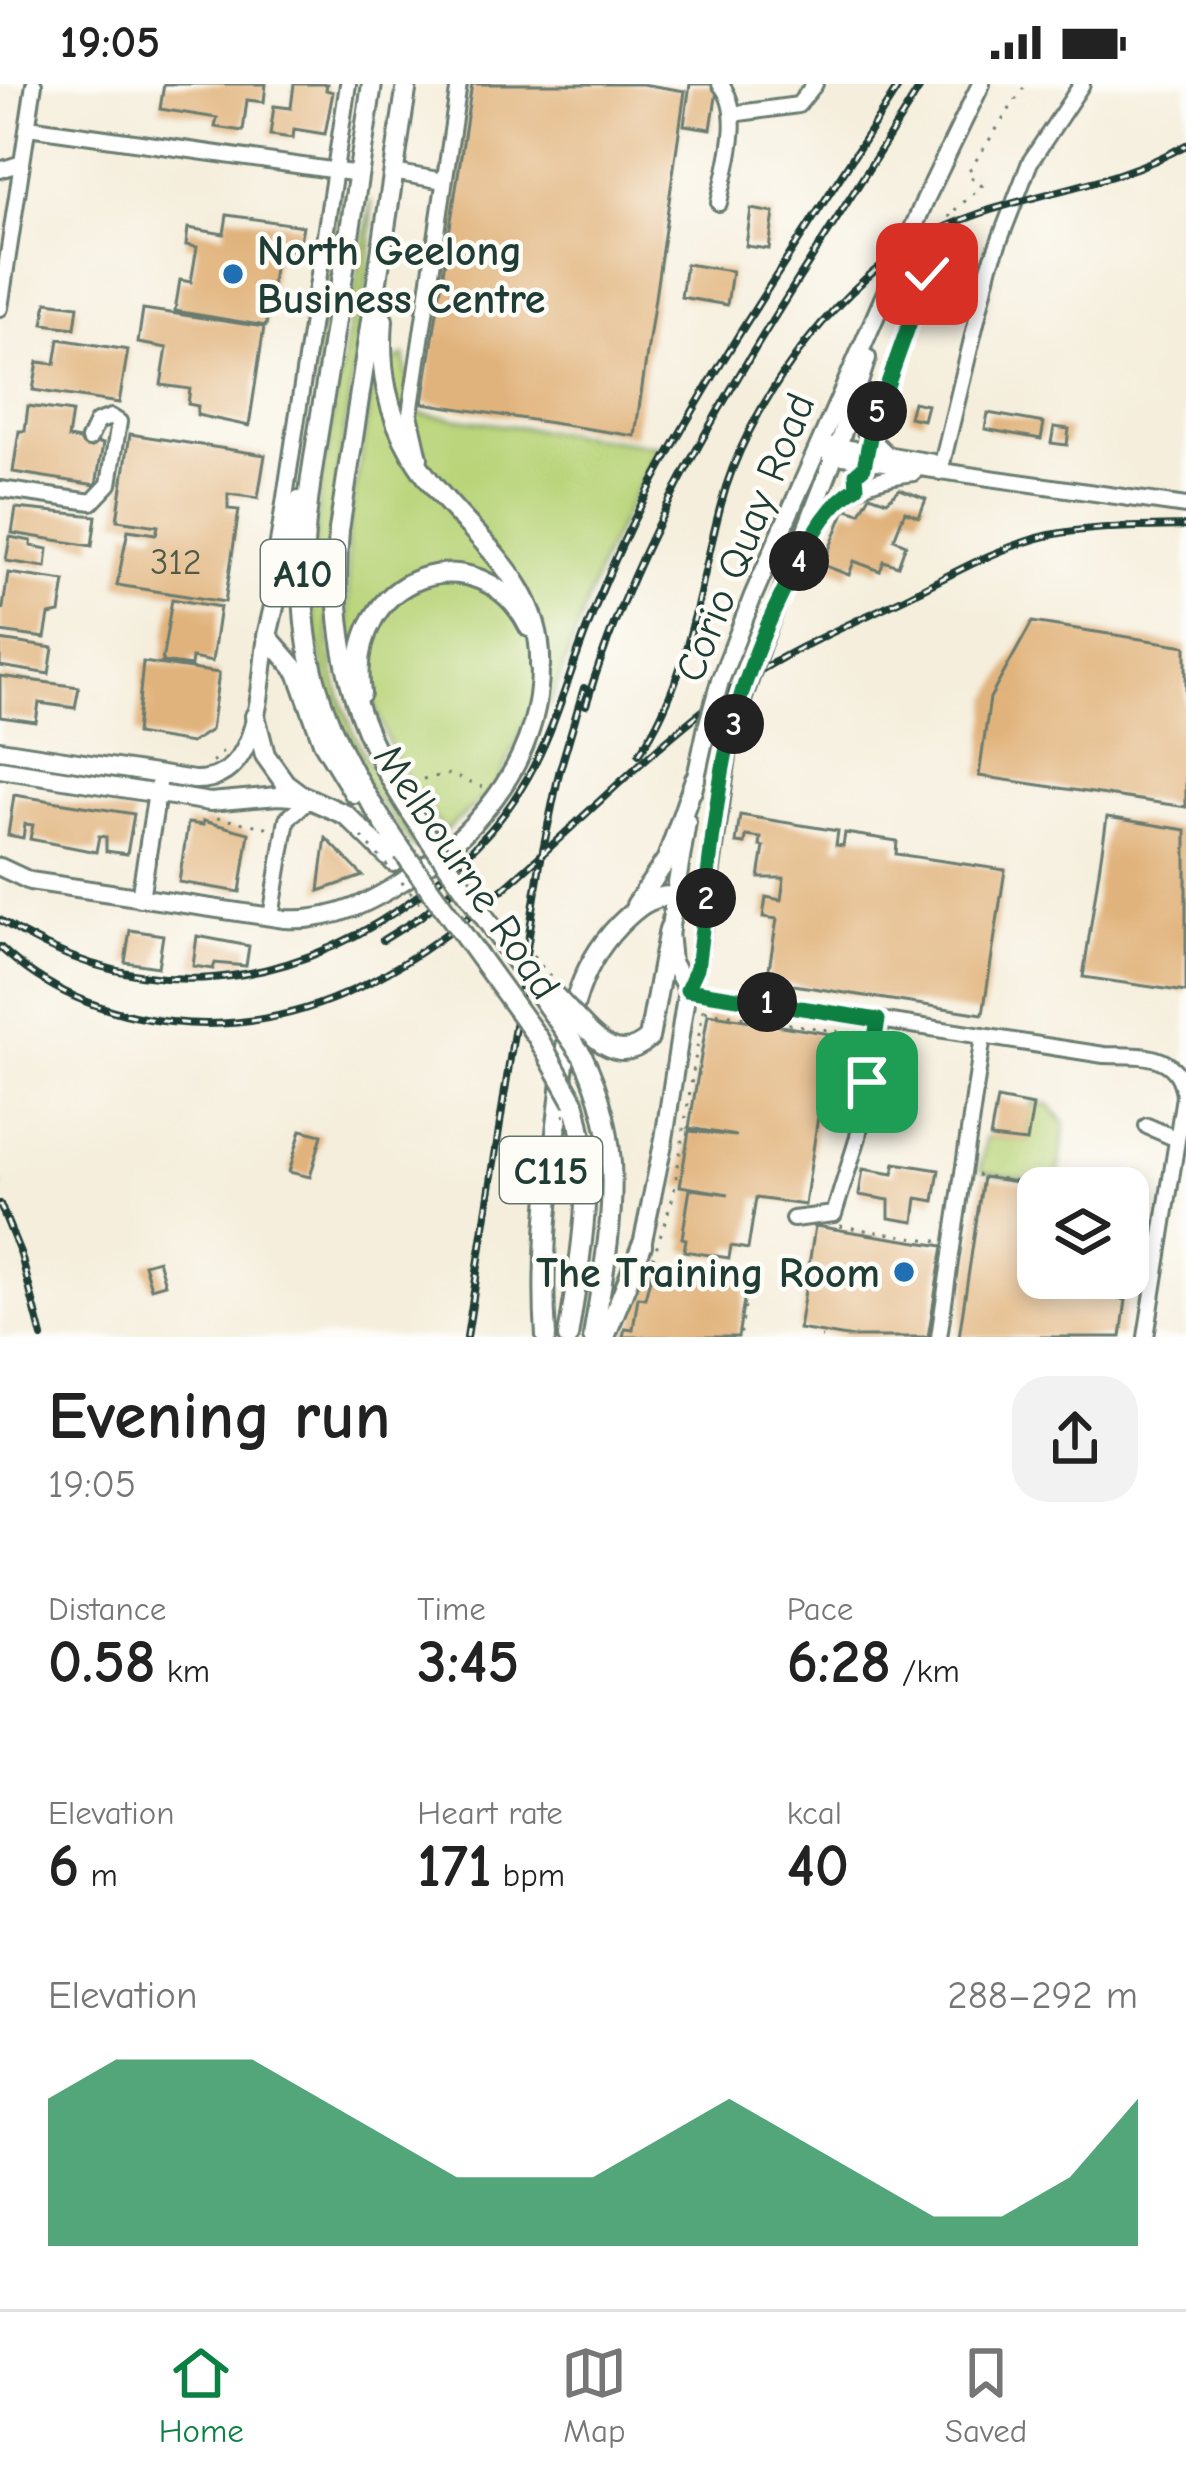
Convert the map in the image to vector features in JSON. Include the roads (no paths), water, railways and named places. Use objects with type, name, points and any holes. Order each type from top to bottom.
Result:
[{"type":"highway","name":"Melbourne Road","points":[[372,84],[304,551],[310,660],[333,734],[388,829],[399,858],[467,939],[538,1038],[584,1145],[587,1190],[568,1337]]},
{"type":"highway","name":"Melbourne Road","points":[[407,84],[337,560],[340,648],[373,750],[428,837],[516,947],[582,1055],[604,1108],[613,1156],[613,1204],[593,1337]]},
{"type":"highway","points":[[359,174],[393,176]]},
{"type":"highway","points":[[382,243],[382,375],[399,430],[425,473],[523,591],[539,632],[540,666]]},
{"type":"highway","points":[[316,445],[267,636],[298,672],[322,742],[339,772],[388,829]]},
{"type":"highway","points":[[373,750],[360,685],[360,645],[376,610],[404,586],[430,576],[456,575],[497,589],[526,621],[540,666]]},
{"type":"highway","points":[[255,716],[273,770],[309,799],[346,814],[399,858]]},
{"type":"highway","name":"C115","points":[[546,1337],[543,1238],[568,1023],[583,976],[600,947],[630,914],[667,859],[695,778]]},
{"type":"highway","points":[[630,914],[654,898],[674,896]]},
{"type":"highway","name":"C115","points":[[516,947],[587,1030],[606,1047],[619,1051],[634,1049],[649,1037],[669,929]]},
{"type":"highway","name":"C115","points":[[605,1337],[642,1245]]},
{"type":"main road","name":"Corio Quay Road","points":[[642,1245],[687,990],[697,968],[730,736],[890,283],[981,84]]},
{"type":"main road","name":"Corio Quay Road","points":[[938,171],[990,84]]},
{"type":"main road","name":"Corio Quay Road","points":[[687,990],[672,962],[669,929],[695,778],[720,681],[856,398],[890,283]]},
{"type":"main road","points":[[0,750],[203,781],[219,777],[244,752],[255,716],[267,636]]},
{"type":"main road","points":[[0,867],[30,881],[271,916],[312,919],[364,904],[461,839],[488,811],[521,753],[536,713],[540,666]]},
{"type":"main road","points":[[0,770],[220,802],[278,796],[309,799]]},
{"type":"main road","points":[[140,898],[160,775]]},
{"type":"main road","points":[[674,896],[706,900]]},
{"type":"street","points":[[0,308],[34,84]]},
{"type":"street","points":[[267,636],[283,494],[348,84]]},
{"type":"street","points":[[425,473],[410,414],[458,84]]},
{"type":"street","points":[[719,203],[732,114],[721,84]]},
{"type":"street","points":[[732,114],[798,105],[815,84]]},
{"type":"street","points":[[940,469],[990,265],[1043,139],[1082,84]]},
{"type":"street","points":[[28,127],[359,174]]},
{"type":"street","points":[[0,170],[22,163]]},
{"type":"street","points":[[393,176],[444,181]]},
{"type":"street","points":[[856,398],[869,439],[889,455]]},
{"type":"street","points":[[0,489],[92,502],[109,484],[119,422],[111,417],[101,419],[89,439]]},
{"type":"street","points":[[828,450],[889,455],[940,469]]},
{"type":"street","points":[[828,450],[1186,506]]},
{"type":"street","points":[[777,603],[819,526],[849,491],[874,479],[940,469]]},
{"type":"street","points":[[271,916],[285,828],[292,812],[309,799]]},
{"type":"street","points":[[687,990],[1104,1055],[1160,1058],[1176,1070],[1183,1086],[1146,1337]]},
{"type":"street","points":[[793,1219],[834,1214],[858,1137],[878,1020]]},
{"type":"street","points":[[939,1337],[983,1036]]},
{"type":"street","points":[[1147,1126],[1177,1138]]},
{"type":"railway","points":[[0,920],[54,949],[108,968],[162,978],[216,978],[269,969],[322,951],[373,925],[465,857],[501,817],[532,769],[615,560],[679,435],[900,84]]},
{"type":"railway","points":[[586,705],[615,622],[690,462],[780,308],[922,84]]},
{"type":"railway","points":[[639,754],[681,664],[733,468],[770,394],[821,324],[881,266],[945,227],[1119,174],[1186,145]]},
{"type":"railway","points":[[0,947],[58,989],[147,1019],[258,1020],[337,997],[411,958],[480,908],[674,734],[778,660],[1030,540],[1084,530],[1186,526]]},
{"type":"railway","points":[[467,1337],[540,864],[559,773],[584,688]]},
{"type":"railway","points":[[383,940],[460,884]]},
{"type":"railway","points":[[0,1204],[21,1255],[42,1337]]},
{"type":"place","name":"North Geelong Business Centre","points":[[233,274]]},
{"type":"place","name":"The Training Room","points":[[904,1272]]}]
